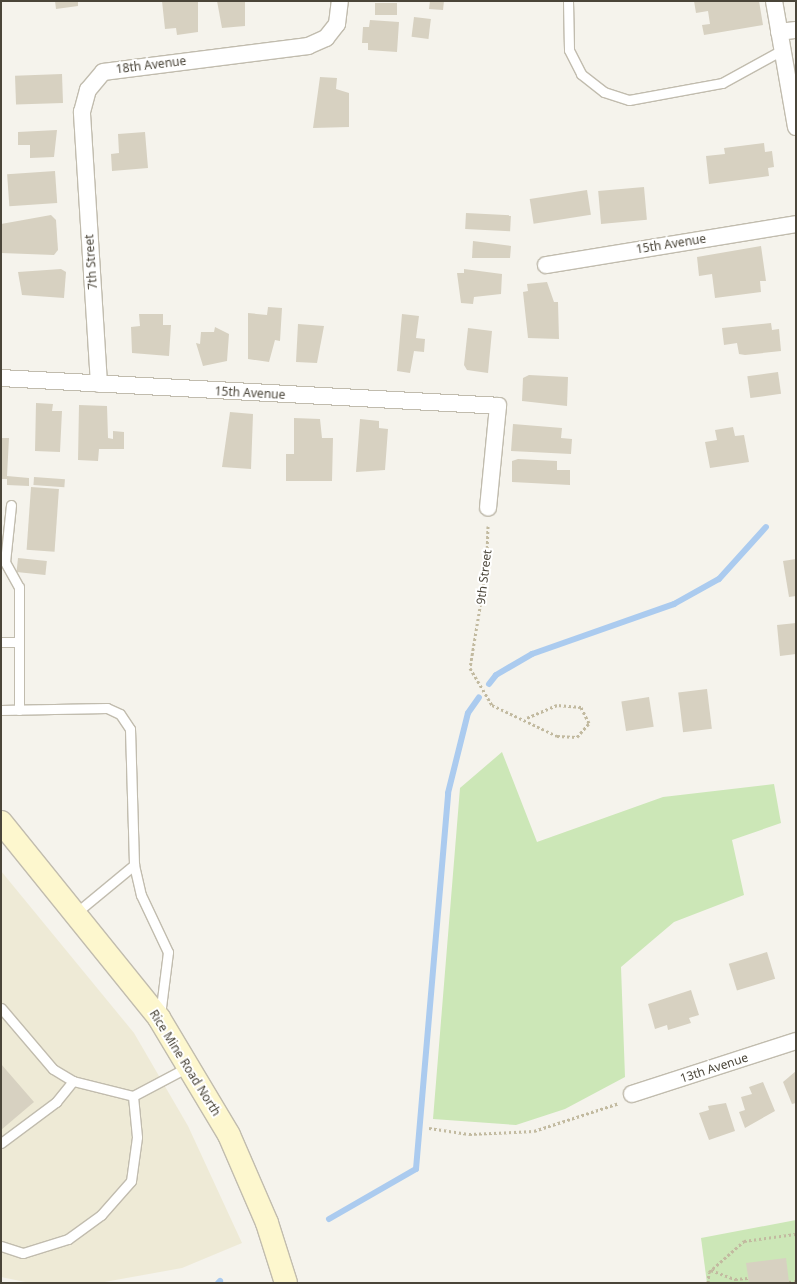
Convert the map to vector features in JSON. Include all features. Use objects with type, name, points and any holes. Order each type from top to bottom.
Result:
[{"type":"main road","name":"Rice Mine Road North","points":[[1,822],[77,912],[159,1018],[189,1066],[229,1136],[267,1223],[286,1283]]},
{"type":"street","name":"18th Avenue","points":[[83,140],[82,112],[88,90],[103,72],[308,46],[326,38],[337,24],[340,1]]},
{"type":"street","points":[[774,1],[796,128]]},
{"type":"street","points":[[779,32],[796,30]]},
{"type":"street","name":"7th Street","points":[[83,140],[99,384]]},
{"type":"street","name":"15th Avenue","points":[[546,265],[796,224]]},
{"type":"street","name":"15th Avenue","points":[[1,378],[498,406],[488,508]]},
{"type":"street","name":"13th Avenue","points":[[632,1094],[796,1041]]},
{"type":"lane","points":[[568,1],[569,50],[581,74],[604,92],[629,100],[722,83],[782,50]]},
{"type":"lane","points":[[11,506],[3,562],[19,587],[19,710]]},
{"type":"lane","points":[[1,642],[19,642]]},
{"type":"lane","points":[[1,710],[106,708],[120,714],[130,729],[133,752],[134,865],[141,895],[168,952],[159,1018]]},
{"type":"lane","points":[[77,912],[134,865]]},
{"type":"lane","points":[[1,1008],[53,1069],[73,1081],[133,1096],[189,1066]]},
{"type":"lane","points":[[1,1144],[56,1102],[73,1081]]},
{"type":"lane","points":[[1,1246],[24,1253],[68,1239],[101,1215],[131,1181],[136,1137],[133,1096]]},
{"type":"path","name":"9th Street","points":[[488,508],[487,564],[470,668],[492,705],[526,718],[557,736],[577,737],[589,723],[581,707],[557,705],[526,718]]},
{"type":"path","points":[[429,1128],[469,1134],[534,1130],[592,1114],[632,1094]]},
{"type":"path","points":[[708,1283],[711,1270],[744,1241],[796,1234]]},
{"type":"path","points":[[711,1270],[735,1279],[748,1278]]},
{"type":"path","points":[[789,1282],[796,1281]]},
{"type":"shaded area","points":[[1,871],[134,1033],[188,1126],[242,1243],[182,1268],[99,1283],[30,1283],[1,1277]]},
{"type":"green space","points":[[502,752],[537,842],[663,797],[774,784],[781,823],[732,840],[744,895],[674,922],[621,967],[625,1077],[565,1109],[516,1125],[433,1119],[460,788]]},
{"type":"green space","points":[[796,1220],[796,1283],[707,1283],[701,1238]]},
{"type":"building","points":[[55,1],[78,1],[78,6],[56,9]]},
{"type":"building","points":[[162,1],[198,1],[198,32],[177,35],[176,28],[165,29]]},
{"type":"building","points":[[217,1],[245,1],[245,26],[222,28]]},
{"type":"building","points":[[430,1],[444,1],[443,10],[429,9]]},
{"type":"building","points":[[694,1],[759,1],[763,25],[704,35],[702,25],[710,24],[708,11],[696,13]]},
{"type":"building","points":[[375,3],[397,3],[397,15],[375,15]]},
{"type":"building","points":[[414,17],[431,19],[428,39],[412,37]]},
{"type":"building","points":[[370,20],[399,22],[397,52],[368,50],[368,43],[362,43],[363,27],[369,27]]},
{"type":"building","points":[[62,74],[63,103],[16,105],[15,76]]},
{"type":"building","points":[[320,77],[337,78],[336,89],[349,93],[349,127],[313,128]]},
{"type":"building","points":[[57,130],[54,157],[30,158],[30,145],[18,145],[18,132]]},
{"type":"building","points":[[145,132],[148,168],[112,171],[111,154],[119,153],[118,134]]},
{"type":"building","points":[[764,143],[765,152],[772,151],[774,167],[768,168],[769,176],[709,184],[706,156],[725,154],[724,148]]},
{"type":"building","points":[[55,171],[57,203],[9,206],[7,174]]},
{"type":"building","points":[[644,187],[647,220],[601,224],[598,191]]},
{"type":"building","points":[[587,190],[591,215],[534,224],[530,199]]},
{"type":"building","points":[[466,213],[511,215],[510,231],[465,229]]},
{"type":"building","points":[[51,215],[56,220],[58,250],[54,255],[1,253],[1,224]]},
{"type":"building","points":[[473,241],[511,246],[510,258],[472,258]]},
{"type":"building","points":[[761,246],[766,281],[760,281],[761,292],[715,298],[712,274],[699,276],[697,257]]},
{"type":"building","points":[[61,269],[66,272],[64,298],[22,295],[18,272]]},
{"type":"building","points":[[464,269],[502,274],[501,294],[474,297],[473,304],[461,303],[457,273],[464,273]]},
{"type":"building","points":[[547,282],[554,302],[558,302],[559,339],[528,338],[523,292],[528,291],[527,284]]},
{"type":"building","points":[[268,307],[282,308],[280,341],[275,340],[269,362],[248,359],[248,313],[267,315]]},
{"type":"building","points":[[139,314],[163,314],[163,325],[171,325],[169,356],[132,353],[131,327],[140,326]]},
{"type":"building","points":[[402,314],[419,316],[416,338],[425,339],[424,352],[414,351],[410,373],[397,371]]},
{"type":"building","points":[[771,323],[772,330],[779,329],[781,351],[745,355],[739,354],[737,343],[724,345],[722,328]]},
{"type":"building","points":[[298,324],[324,326],[317,363],[296,362]]},
{"type":"building","points":[[215,327],[229,334],[227,361],[203,366],[196,343],[200,344],[201,332],[214,332]]},
{"type":"building","points":[[468,328],[492,331],[488,373],[467,370],[464,365]]},
{"type":"building","points":[[778,372],[781,394],[750,398],[747,376]]},
{"type":"building","points":[[529,375],[568,377],[567,406],[522,401],[523,378]]},
{"type":"building","points":[[36,403],[53,404],[52,411],[62,411],[60,452],[35,451]]},
{"type":"building","points":[[79,405],[107,406],[108,438],[113,439],[113,431],[124,432],[124,449],[99,449],[98,461],[78,460]]},
{"type":"building","points":[[230,412],[253,414],[251,469],[222,467]]},
{"type":"building","points":[[294,418],[320,419],[322,438],[333,438],[332,481],[286,481],[286,454],[294,454]]},
{"type":"building","points":[[360,419],[379,421],[379,428],[388,429],[385,470],[356,472]]},
{"type":"building","points":[[513,424],[562,428],[561,438],[572,439],[571,454],[511,451]]},
{"type":"building","points":[[733,427],[735,436],[744,435],[749,462],[710,468],[705,442],[717,440],[715,430]]},
{"type":"building","points":[[1,438],[9,438],[7,476],[29,478],[29,486],[7,485],[7,479],[1,479]]},
{"type":"building","points":[[518,459],[557,461],[557,470],[570,470],[570,485],[512,482],[512,461]]},
{"type":"building","points":[[34,477],[65,479],[64,487],[33,485]]},
{"type":"building","points":[[31,487],[59,489],[55,552],[27,550]]},
{"type":"building","points":[[18,558],[47,561],[45,575],[17,572]]},
{"type":"building","points":[[796,559],[796,596],[789,597],[783,561]]},
{"type":"building","points":[[796,623],[796,654],[780,656],[777,625]]},
{"type":"building","points":[[707,689],[712,729],[683,732],[678,693]]},
{"type":"building","points":[[649,697],[654,727],[626,731],[621,701]]},
{"type":"building","points":[[767,952],[775,979],[737,990],[729,964]]},
{"type":"building","points":[[691,990],[699,1015],[689,1018],[691,1023],[668,1030],[667,1025],[655,1029],[648,1004]]},
{"type":"building","points":[[1,1064],[34,1102],[1,1130]]},
{"type":"building","points":[[796,1071],[796,1103],[792,1104],[783,1082]]},
{"type":"building","points":[[763,1082],[775,1111],[745,1128],[739,1112],[745,1110],[741,1097],[752,1094],[749,1087]]},
{"type":"building","points":[[726,1103],[735,1131],[709,1140],[699,1113],[709,1110],[708,1106]]},
{"type":"building","points":[[786,1258],[789,1282],[749,1283],[746,1263]]},
{"type":"waterway","points":[[489,684],[496,675],[532,654],[674,604],[719,579],[766,527]]},
{"type":"waterway","points":[[329,1219],[416,1169],[448,793],[468,713],[479,697]]}]
